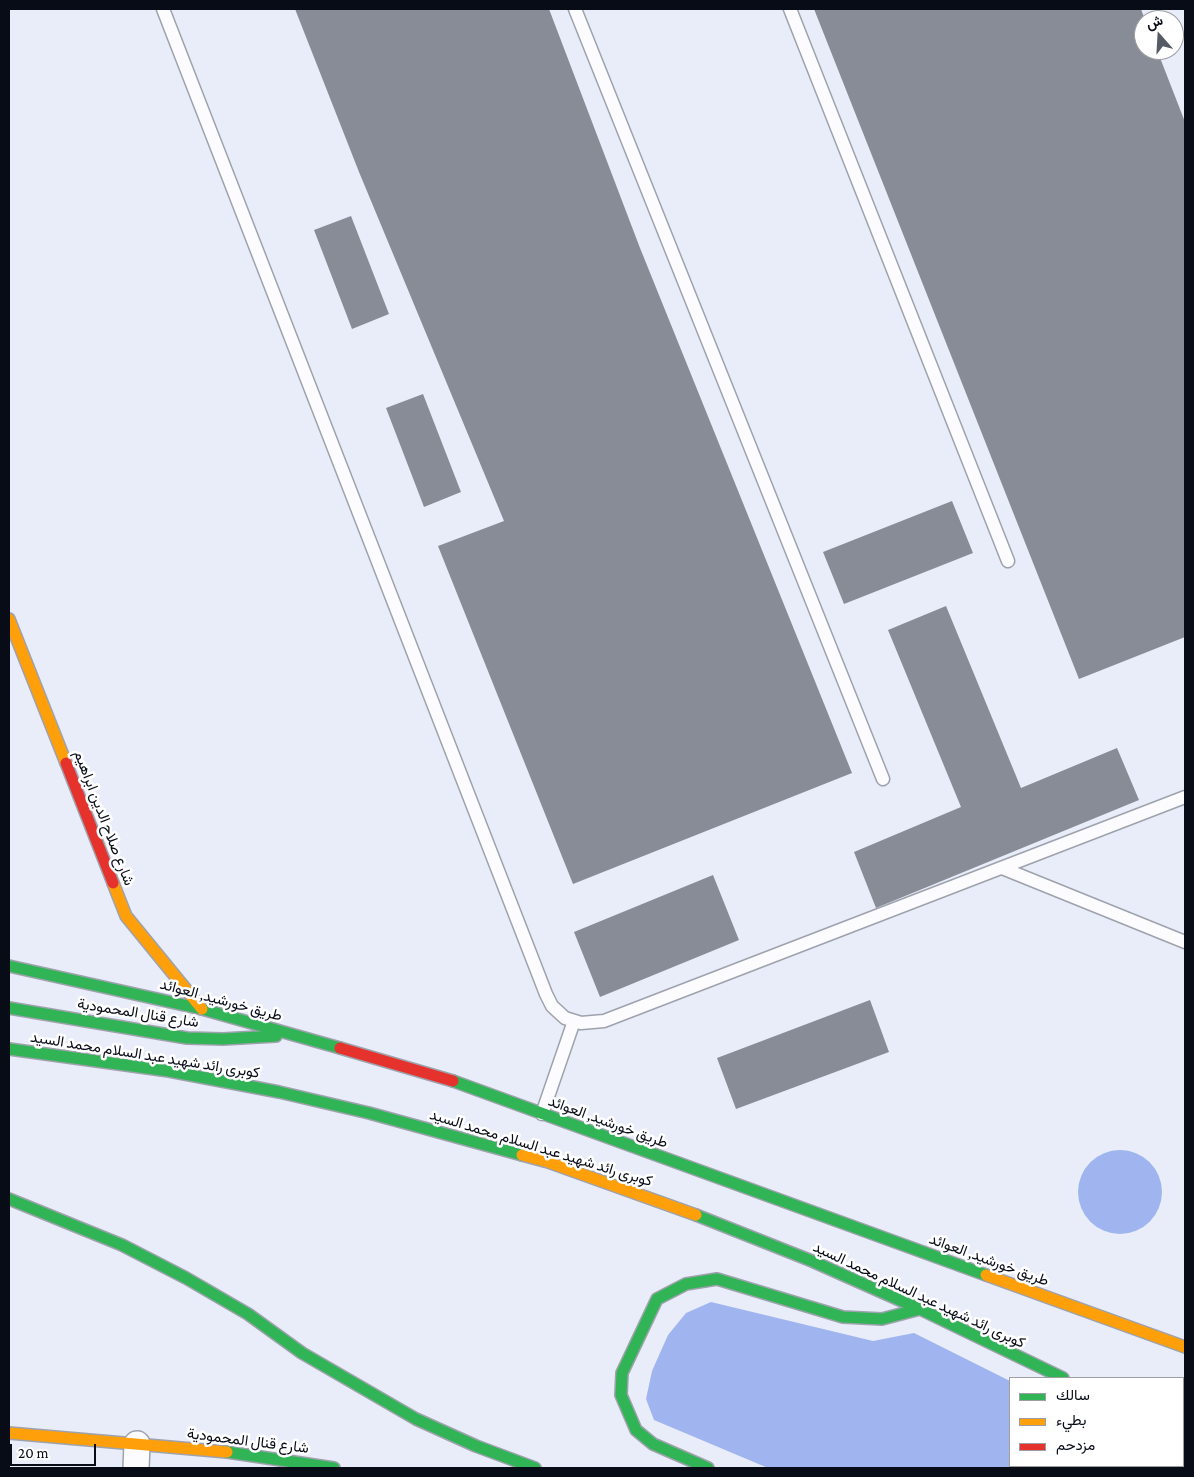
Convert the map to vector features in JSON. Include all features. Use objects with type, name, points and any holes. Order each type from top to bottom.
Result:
[{"type":"main road","name":"شارع صلاح الدين ابراهيم","points":[[9,619],[126,916],[202,1009]]},
{"type":"main road","name":"طريق خورشيد, العوائد","points":[[9,966],[202,1009],[430,1073],[1185,1347]]},
{"type":"main road","name":"شارع قنال المحمودية","points":[[9,1008],[187,1038],[223,1039],[292,1034]]},
{"type":"main road","name":"كوبرى رائد شهيد عبد السلام محمد السيد","points":[[9,1049],[169,1071],[279,1092],[459,1136],[548,1162],[706,1218],[812,1261],[920,1309],[1061,1377]]},
{"type":"main road","points":[[33,1197],[56,1216]]},
{"type":"main road","points":[[9,1199],[56,1216],[122,1245],[186,1278],[248,1314],[334,1372],[416,1419],[476,1446],[535,1468]]},
{"type":"main road","points":[[708,1468],[653,1444],[636,1430],[627,1413],[621,1395],[622,1373],[657,1299],[686,1284],[717,1279],[843,1317],[882,1319],[920,1309]]},
{"type":"main road","name":"شارع قنال المحمودية","points":[[9,1433],[136,1456],[250,1461],[324,1467]]},
{"type":"lane","points":[[163,9],[546,994],[552,1006],[565,1018],[581,1023],[604,1021],[1185,797]]},
{"type":"lane","points":[[575,9],[883,779]]},
{"type":"lane","points":[[790,9],[1008,562]]},
{"type":"lane","points":[[1002,868],[1185,942]]},
{"type":"lane","points":[[542,1114],[574,1021]]},
{"type":"water","points":[[1120,1150],[1143,1157],[1155,1169],[1162,1192],[1155,1215],[1143,1227],[1120,1234],[1097,1227],[1085,1215],[1078,1192],[1085,1169],[1097,1157]]},
{"type":"water","points":[[711,1302],[873,1341],[914,1333],[1009,1380],[1009,1467],[1184,1467],[1184,1460],[1185,1468],[768,1468],[654,1420],[646,1399],[652,1371],[668,1335],[686,1313]]},
{"type":"building","points":[[295,9],[549,9],[640,248],[852,773],[573,884],[438,546],[504,521],[359,172]]},
{"type":"building","points":[[814,9],[1141,9],[1134,10],[1134,60],[1161,60],[1185,122],[1185,637],[1079,679]]},
{"type":"building","points":[[351,216],[389,314],[352,329],[314,230]]},
{"type":"building","points":[[423,394],[461,492],[424,507],[386,408]]},
{"type":"building","points":[[952,501],[973,553],[844,604],[823,552]]},
{"type":"building","points":[[946,606],[1021,788],[1117,748],[1139,800],[876,908],[854,852],[961,807],[888,630]]},
{"type":"building","points":[[713,875],[739,940],[600,997],[574,932]]},
{"type":"building","points":[[870,1000],[889,1052],[736,1109],[717,1058]]},
{"type":"traffic: fast","points":[[9,966],[202,1009],[340,1048]]},
{"type":"traffic: fast","points":[[9,1008],[187,1038],[223,1039],[276,1036]]},
{"type":"traffic: fast","points":[[9,1049],[169,1071],[279,1092],[369,1113],[522,1155]]},
{"type":"traffic: fast","points":[[453,1081],[986,1275]]},
{"type":"traffic: fast","points":[[9,1199],[122,1245],[186,1278],[248,1314],[302,1353],[416,1419],[476,1446],[535,1468]]},
{"type":"traffic: fast","points":[[696,1215],[812,1261],[920,1309],[1061,1377]]},
{"type":"traffic: fast","points":[[708,1468],[653,1444],[636,1430],[621,1395],[622,1373],[657,1299],[686,1284],[717,1279],[843,1317],[882,1319],[920,1309]]},
{"type":"traffic: fast","points":[[227,1452],[334,1468]]},
{"type":"traffic: slow","points":[[9,619],[66,763]]},
{"type":"traffic: slow","points":[[113,883],[126,916],[202,1009]]},
{"type":"traffic: slow","points":[[522,1155],[548,1162],[696,1215]]},
{"type":"traffic: slow","points":[[986,1275],[1185,1347]]},
{"type":"traffic: slow","points":[[9,1433],[227,1452]]},
{"type":"traffic: jam","points":[[66,763],[113,883]]},
{"type":"traffic: jam","points":[[340,1048],[453,1081]]}]
